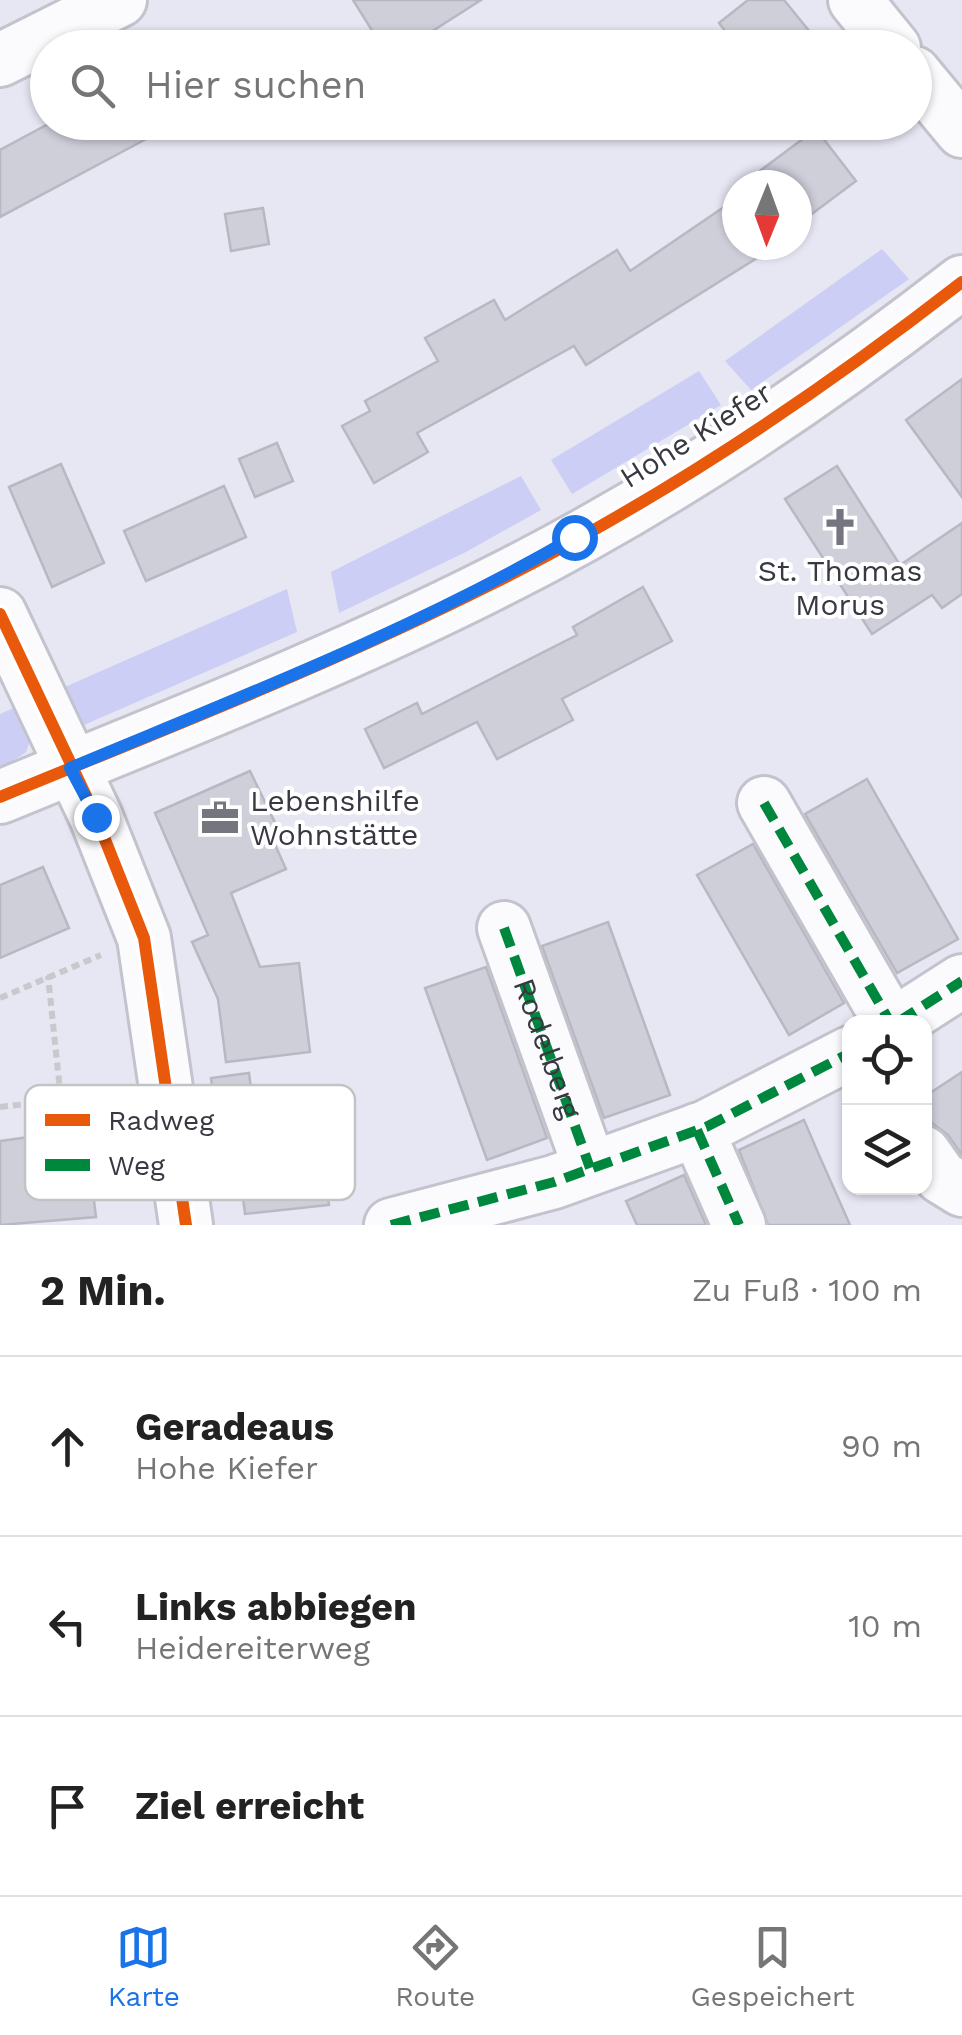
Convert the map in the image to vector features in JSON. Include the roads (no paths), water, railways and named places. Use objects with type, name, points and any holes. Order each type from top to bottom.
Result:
[{"type":"street","points":[[60,30],[120,0]]},
{"type":"street","points":[[856,0],[880,30]]},
{"type":"street","points":[[0,60],[30,45]]},
{"type":"street","points":[[932,95],[962,131]]},
{"type":"street","name":"Hohe Kiefer","points":[[0,797],[321,664],[494,584],[691,470],[795,404],[962,282]]},
{"type":"street","points":[[0,614],[96,817],[144,938],[166,1085]]},
{"type":"street","points":[[764,804],[886,1015]]},
{"type":"street","name":"Rodelberg","points":[[504,928],[590,1168]]},
{"type":"street","points":[[909,1015],[962,981]]},
{"type":"street","points":[[409,1223],[590,1168],[697,1130],[842,1058]]},
{"type":"street","points":[[697,1130],[739,1225]]},
{"type":"street","points":[[932,1164],[942,1177],[962,1190]]},
{"type":"street","points":[[182,1200],[186,1225]]},
{"type":"place","name":"St. Thomas Morus","points":[[840,527]]},
{"type":"place","name":"Lebenshilfe Wohnstätte","points":[[220,818]]}]
